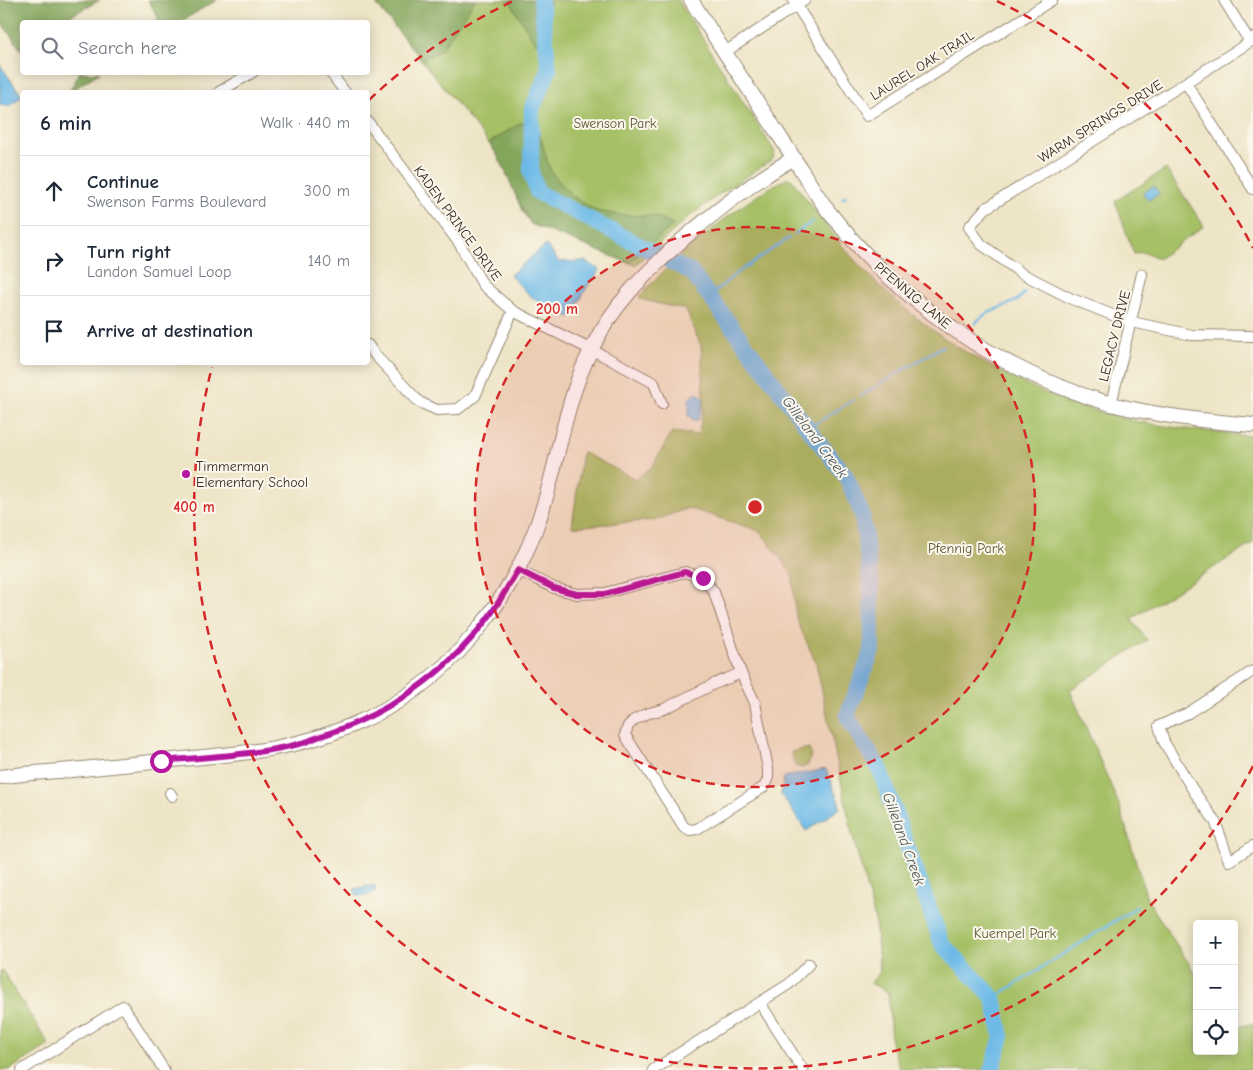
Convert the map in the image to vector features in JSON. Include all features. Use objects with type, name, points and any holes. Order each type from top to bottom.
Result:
[{"type":"street","name":"PFENNIG LANE","points":[[691,0],[829,211],[894,283],[927,310],[959,334],[996,356],[1060,386],[1111,404],[1160,414],[1253,425]]},
{"type":"street","name":"LAUREL OAK TRAIL","points":[[798,2],[867,116],[1052,0]]},
{"type":"street","points":[[1224,0],[1252,40]]},
{"type":"street","points":[[725,52],[798,2]]},
{"type":"street","name":"WARM SPRINGS DRIVE","points":[[1132,322],[1072,299],[1021,273],[981,244],[969,227],[985,209],[1252,40]]},
{"type":"street","points":[[222,90],[247,75]]},
{"type":"street","points":[[332,75],[344,90]]},
{"type":"street","points":[[1186,83],[1253,189]]},
{"type":"street","name":"KADEN PRINCE DRIVE","points":[[370,125],[459,243],[483,285],[513,311],[591,349],[654,384],[662,404]]},
{"type":"street","points":[[0,776],[238,754],[283,748],[354,725],[386,709],[430,678],[456,655],[488,618],[518,570],[541,515],[571,398],[591,349],[610,317],[645,274],[703,222],[742,192],[794,158]]},
{"type":"street","name":"LEGACY DRIVE","points":[[1111,404],[1142,274]]},
{"type":"street","points":[[370,348],[420,402],[437,410],[458,410],[475,396],[513,311]]},
{"type":"street","points":[[1132,322],[1192,335],[1253,336]]},
{"type":"street","points":[[518,570],[554,588],[577,594],[605,594],[685,572],[703,578],[714,592],[741,673],[755,703],[768,769],[768,780],[764,787],[697,829],[690,830],[684,827],[625,734],[628,726],[634,720],[646,714],[664,710],[714,684],[741,673]]},
{"type":"street","points":[[1253,671],[1188,713],[1159,726],[1164,742],[1178,767],[1215,821],[1228,861],[1253,846]]},
{"type":"street","points":[[653,1070],[788,984],[809,964]]},
{"type":"street","points":[[760,1003],[803,1070]]},
{"type":"street","points":[[22,1070],[123,1006],[164,1070]]},
{"type":"green space","points":[[0,0],[100,0],[63,20],[20,20],[20,48],[0,21]]},
{"type":"green space","points":[[148,0],[217,0],[183,20],[157,20],[159,19]]},
{"type":"green space","name":"Swenson Park","points":[[373,0],[678,0],[775,152],[773,159],[691,215],[635,265],[629,263],[531,224],[522,211],[500,157]]},
{"type":"green space","points":[[373,0],[475,0],[441,50],[422,60]]},
{"type":"green space","points":[[509,0],[550,0],[547,55],[532,38]]},
{"type":"green space","points":[[78,75],[96,75],[72,90],[70,90]]},
{"type":"green space","points":[[520,123],[536,123],[551,172],[572,196],[596,211],[620,215],[655,216],[674,224],[629,263],[531,224],[496,153],[489,143]]},
{"type":"green space","points":[[1166,169],[1204,226],[1158,259],[1147,253],[1134,254],[1115,201]]},
{"type":"green space","name":"Pfennig Park","points":[[788,178],[792,180],[851,256],[889,294],[953,344],[1025,384],[1063,400],[1140,422],[1253,436],[1253,543],[1131,619],[1147,640],[1070,690],[1120,807],[1147,899],[1193,970],[1193,1055],[1238,1055],[1238,1027],[1253,1023],[1253,1070],[900,1070],[891,1042],[888,992],[870,983],[880,972],[875,920],[852,833],[816,663],[796,618],[792,574],[760,531],[688,508],[656,520],[572,527],[582,452],[635,479],[652,467],[672,432],[698,435],[704,406],[701,346],[686,310],[643,300],[639,297],[688,248],[753,198]]},
{"type":"green space","points":[[809,748],[811,755],[808,765],[802,768],[795,766],[791,752]]},
{"type":"green space","points":[[2,970],[49,1045],[9,1070],[0,1070],[0,971]]},
{"type":"water","points":[[0,65],[20,93],[20,98],[9,106],[0,105]]},
{"type":"water","points":[[1154,186],[1159,194],[1148,200],[1143,193]]},
{"type":"water","points":[[546,245],[559,262],[585,261],[600,270],[587,287],[571,317],[561,315],[545,307],[510,275]]},
{"type":"water","points":[[696,393],[701,395],[704,401],[698,420],[695,421],[688,416],[689,399]]},
{"type":"water","points":[[826,769],[840,805],[839,809],[806,831],[781,794],[784,777]]},
{"type":"water","points":[[374,885],[376,891],[368,895],[357,896],[354,889]]},
{"type":"waterway","name":"Gilleland Creek","points":[[541,0],[549,70],[532,109],[531,172],[537,192],[691,272],[846,476],[862,514],[871,582],[872,651],[847,716],[879,768],[942,944],[994,998],[1002,1037],[992,1070]]},
{"type":"waterway","points":[[795,234],[813,221]]},
{"type":"waterway","points":[[709,297],[734,275],[789,238]]},
{"type":"waterway","points":[[975,324],[986,314],[1014,302],[1025,292]]},
{"type":"waterway","points":[[860,396],[943,346]]},
{"type":"waterway","points":[[807,429],[853,400]]},
{"type":"waterway","points":[[994,998],[1137,907]]},
{"type":"place","name":"Timmerman Elementary School","points":[[186,474]]},
{"type":"route","points":[[161,761],[283,748],[354,725],[386,709],[430,678],[456,655],[488,618],[518,570],[554,588],[577,594],[605,594],[685,572],[703,578]]},
{"type":"park label","name":"Kuempel Park","points":[[1015,933]]}]
